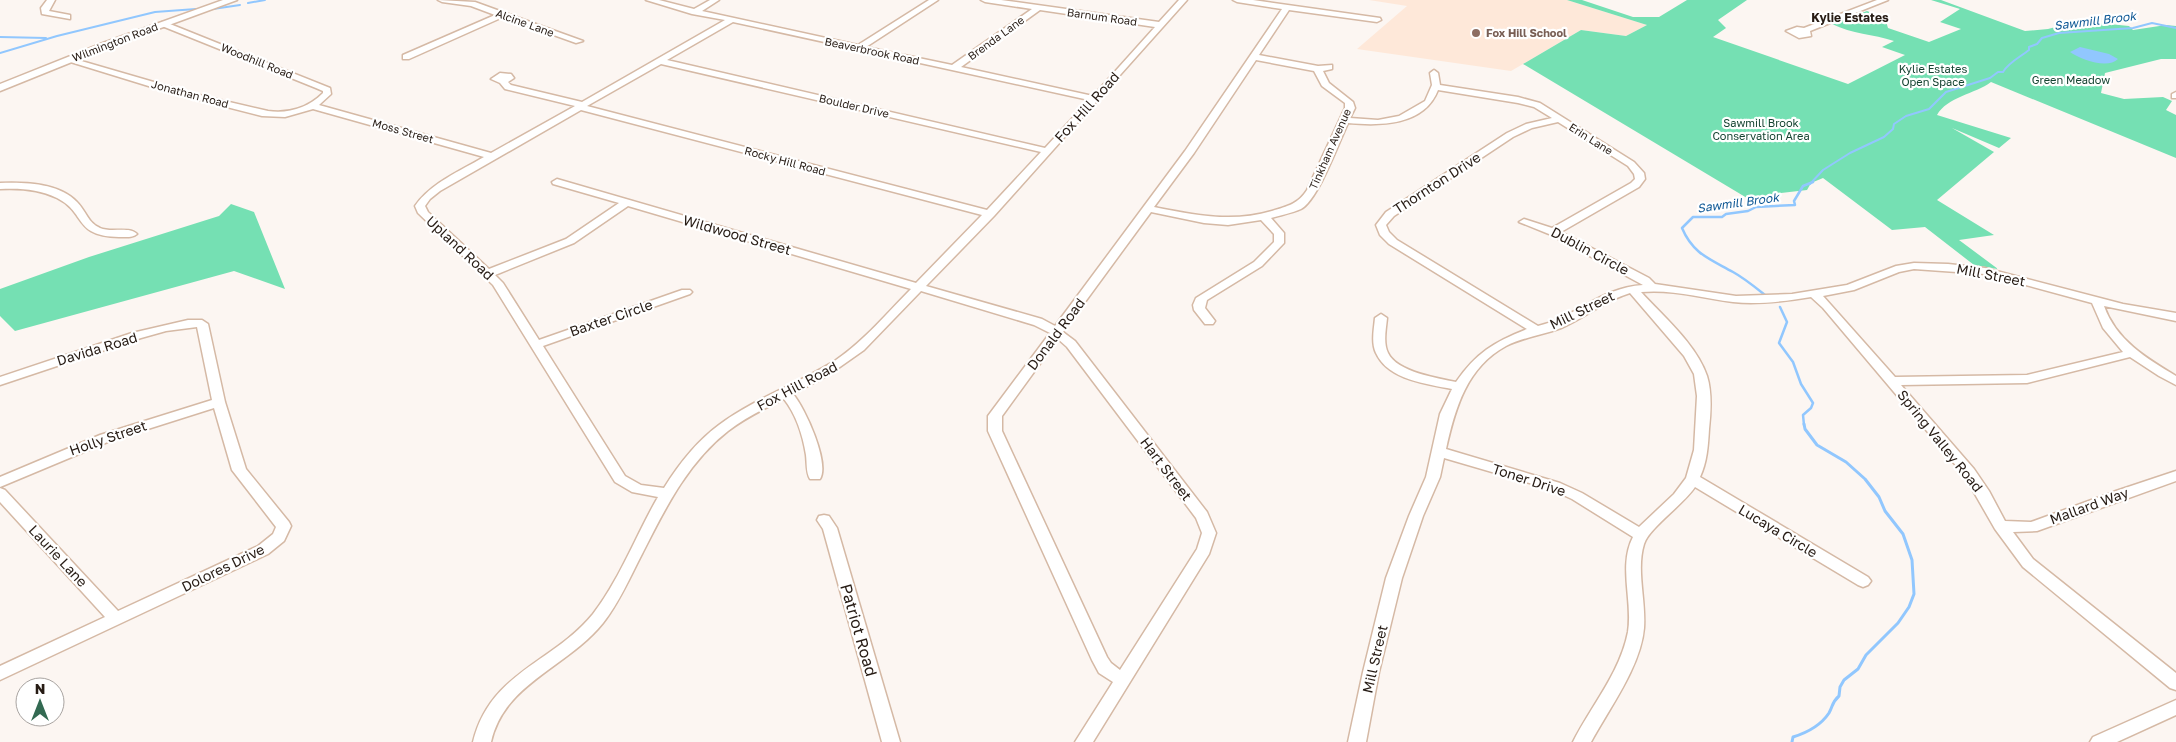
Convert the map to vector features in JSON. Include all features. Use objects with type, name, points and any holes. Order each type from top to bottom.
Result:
[{"type":"main road","name":"Wilmington Road","points":[[0,88],[68,60],[232,0]]},
{"type":"street","points":[[51,0],[46,6],[45,12],[68,17]]},
{"type":"street","name":"Alcine Lane","points":[[442,0],[470,4],[579,41]]},
{"type":"street","name":"Beaverbrook Road","points":[[650,0],[695,12],[1095,99]]},
{"type":"street","points":[[695,12],[715,0]]},
{"type":"street","points":[[858,48],[934,0]]},
{"type":"street","name":"Barnum Road","points":[[985,0],[1161,25]]},
{"type":"street","name":"Fox Hill Road","points":[[482,742],[483,732],[489,718],[508,694],[570,645],[598,619],[622,579],[668,493],[691,458],[713,436],[741,416],[843,361],[862,344],[990,214],[1184,0]]},
{"type":"street","points":[[1237,0],[1377,20]]},
{"type":"street","points":[[1804,31],[1884,0]]},
{"type":"street","name":"Donald Road","points":[[1123,680],[1106,668],[1100,660],[994,428],[994,419],[998,410],[1150,209],[1287,7]]},
{"type":"street","name":"Brenda Lane","points":[[954,68],[1038,8]]},
{"type":"street","points":[[406,56],[501,15]]},
{"type":"street","name":"Upland Road","points":[[668,493],[640,489],[627,485],[620,479],[497,283],[489,273],[423,214],[420,206],[422,201],[431,193],[733,19]]},
{"type":"street","name":"Woodhill Road","points":[[165,24],[326,89],[327,94],[312,106]]},
{"type":"street","points":[[1253,57],[1318,69],[1329,67]]},
{"type":"street","name":"Jonathan Road","points":[[68,60],[200,98],[269,114],[289,114],[312,106]]},
{"type":"street","name":"Boulder Drive","points":[[661,61],[1046,152]]},
{"type":"street","name":"Tinkham Avenue","points":[[1150,209],[1222,222],[1241,221],[1289,211],[1304,202],[1312,190],[1345,120],[1350,103],[1325,84],[1318,69]]},
{"type":"street","points":[[1345,120],[1372,123],[1398,120],[1425,106],[1436,87],[1437,80],[1434,73]]},
{"type":"street","name":"Rocky Hill Road","points":[[504,81],[507,86],[512,88],[990,214]]},
{"type":"street","name":"Erin Lane","points":[[1436,87],[1530,103],[1543,108],[1631,164],[1638,171],[1640,177],[1635,185],[1553,232]]},
{"type":"street","name":"Moss Street","points":[[312,106],[493,157]]},
{"type":"street","name":"Thornton Drive","points":[[1536,330],[1393,242],[1384,233],[1381,225],[1390,214],[1510,135],[1529,126],[1560,119]]},
{"type":"street","name":"Wildwood Street","points":[[557,182],[918,287]]},
{"type":"street","points":[[0,186],[31,187],[53,192],[76,206],[92,229],[109,234],[132,234]]},
{"type":"street","points":[[489,273],[570,241],[627,202]]},
{"type":"street","points":[[1209,321],[1198,307],[1202,298],[1258,264],[1279,243],[1279,233],[1264,217]]},
{"type":"street","name":"Dublin Circle","points":[[1524,222],[1553,232],[1645,280],[1652,287]]},
{"type":"street","name":"Mill Street","points":[[1357,742],[1371,672],[1394,578],[1416,516],[1433,477],[1444,423],[1459,387],[1475,365],[1496,347],[1536,330],[1563,322],[1611,294],[1632,289],[1652,287],[1736,299],[1815,295],[1857,286],[1900,268],[1930,266],[1997,274],[2097,300],[2176,317]]},
{"type":"street","name":"Hart Street","points":[[918,287],[1034,321],[1057,332],[1075,349],[1202,516],[1208,529],[1208,538],[1204,550],[1084,742]]},
{"type":"street","points":[[1582,742],[1623,666],[1634,637],[1636,619],[1635,561],[1640,535],[1682,496],[1694,480],[1701,451],[1704,417],[1700,374],[1690,356],[1632,289]]},
{"type":"street","name":"Baxter Circle","points":[[535,345],[686,292]]},
{"type":"street","name":"Spring Valley Road","points":[[1815,295],[1827,305],[1969,472],[2020,554],[2038,572],[2176,683]]},
{"type":"street","points":[[2097,300],[2102,319],[2107,328],[2133,353],[2176,381]]},
{"type":"street","points":[[1381,318],[1380,339],[1382,352],[1391,365],[1403,372],[1459,387]]},
{"type":"street","name":"Davida Road","points":[[0,381],[129,339],[180,325],[195,323]]},
{"type":"street","name":"Dolores Drive","points":[[0,673],[254,554],[271,544],[282,532],[282,522],[239,470],[220,402],[203,325],[195,323]]},
{"type":"street","points":[[1891,381],[2024,380],[2133,353]]},
{"type":"street","points":[[786,393],[795,403],[800,413],[815,463],[815,476]]},
{"type":"street","name":"Holly Street","points":[[0,482],[105,438],[220,402]]},
{"type":"street","name":"Toner Drive","points":[[1438,452],[1555,486],[1577,496],[1640,535]]},
{"type":"street","name":"Mallard Way","points":[[2001,526],[2034,527],[2120,494],[2176,476]]},
{"type":"street","name":"Lucaya Circle","points":[[1694,480],[1863,581]]},
{"type":"street","name":"Laurie Lane","points":[[0,493],[116,619]]},
{"type":"street","name":"Patriot Road","points":[[824,520],[830,528],[890,742]]},
{"type":"street","points":[[2099,742],[2176,707]]},
{"type":"shaded area","name":"Fox Hill School","points":[[1369,0],[1567,0],[1647,25],[1626,36],[1581,30],[1511,71],[1357,49],[1407,6]]},
{"type":"green space","name":"Sawmill Brook Conservation Area","points":[[1567,0],[1582,0],[1633,17],[1659,17],[1687,0],[1747,0],[1718,20],[1726,28],[1713,37],[1848,84],[1905,55],[1882,47],[1894,41],[1847,30],[1832,24],[1867,11],[1885,18],[1888,28],[1929,42],[1961,29],[1940,22],[1960,9],[1931,0],[1941,0],[2025,31],[2048,29],[2079,21],[2129,26],[2133,30],[2166,25],[2176,26],[2176,59],[2161,59],[2105,73],[2101,93],[2124,99],[2163,97],[2172,101],[2166,110],[2176,115],[2176,158],[1991,82],[1954,100],[1947,104],[1937,115],[2011,138],[1999,148],[1952,128],[1994,152],[1937,200],[1994,235],[1959,240],[1998,269],[1974,265],[1925,227],[1892,230],[1823,178],[1811,183],[1807,190],[1781,193],[1757,204],[1523,64],[1581,30],[1626,36],[1647,25]]},
{"type":"green space","points":[[231,204],[254,212],[285,289],[234,271],[15,331],[0,316],[0,289],[89,257],[219,216]]},
{"type":"water","points":[[2080,47],[2109,54],[2118,59],[2108,63],[2094,62],[2070,52]]},
{"type":"waterway","points":[[248,3],[265,0]]},
{"type":"waterway","points":[[213,9],[240,5]]},
{"type":"waterway","points":[[0,53],[57,36],[155,12],[196,9]]},
{"type":"waterway","name":"Sawmill Brook","points":[[1811,183],[1823,170],[1850,153],[1884,137],[1893,129],[1894,124],[1906,116],[1929,109],[1946,92],[1990,78],[1998,72],[2003,72],[2011,63],[2029,50],[2029,47],[2037,44],[2042,38],[2059,33],[2133,28],[2152,23],[2176,28]]},
{"type":"waterway","points":[[0,37],[46,38]]},
{"type":"waterway","name":"Sawmill Brook","points":[[1765,295],[1741,277],[1703,255],[1691,244],[1682,228],[1693,217],[1722,217],[1726,214],[1748,211],[1756,207],[1795,205],[1794,201],[1803,186],[1811,183]]},
{"type":"waterway","name":"Sawmill Brook","points":[[1780,307],[1787,322],[1779,343],[1793,362],[1801,384],[1813,403],[1811,408],[1803,415],[1804,425]]},
{"type":"waterway","name":"Sawmill Brook","points":[[1792,742],[1793,737],[1813,728],[1826,717],[1839,696],[1840,687],[1844,680],[1858,669],[1866,655],[1898,623],[1909,607],[1914,594],[1912,560],[1903,534],[1885,511],[1879,497],[1865,479],[1846,462],[1817,445],[1805,429],[1804,424]]},
{"type":"place","name":"Fox Hill School","points":[[1476,33]]},
{"type":"district","name":"Kylie Estates","points":[[1850,18]]},
{"type":"park label","name":"Kylie Estates Open Space","points":[[1933,75]]},
{"type":"park label","name":"Green Meadow","points":[[2071,80]]}]
